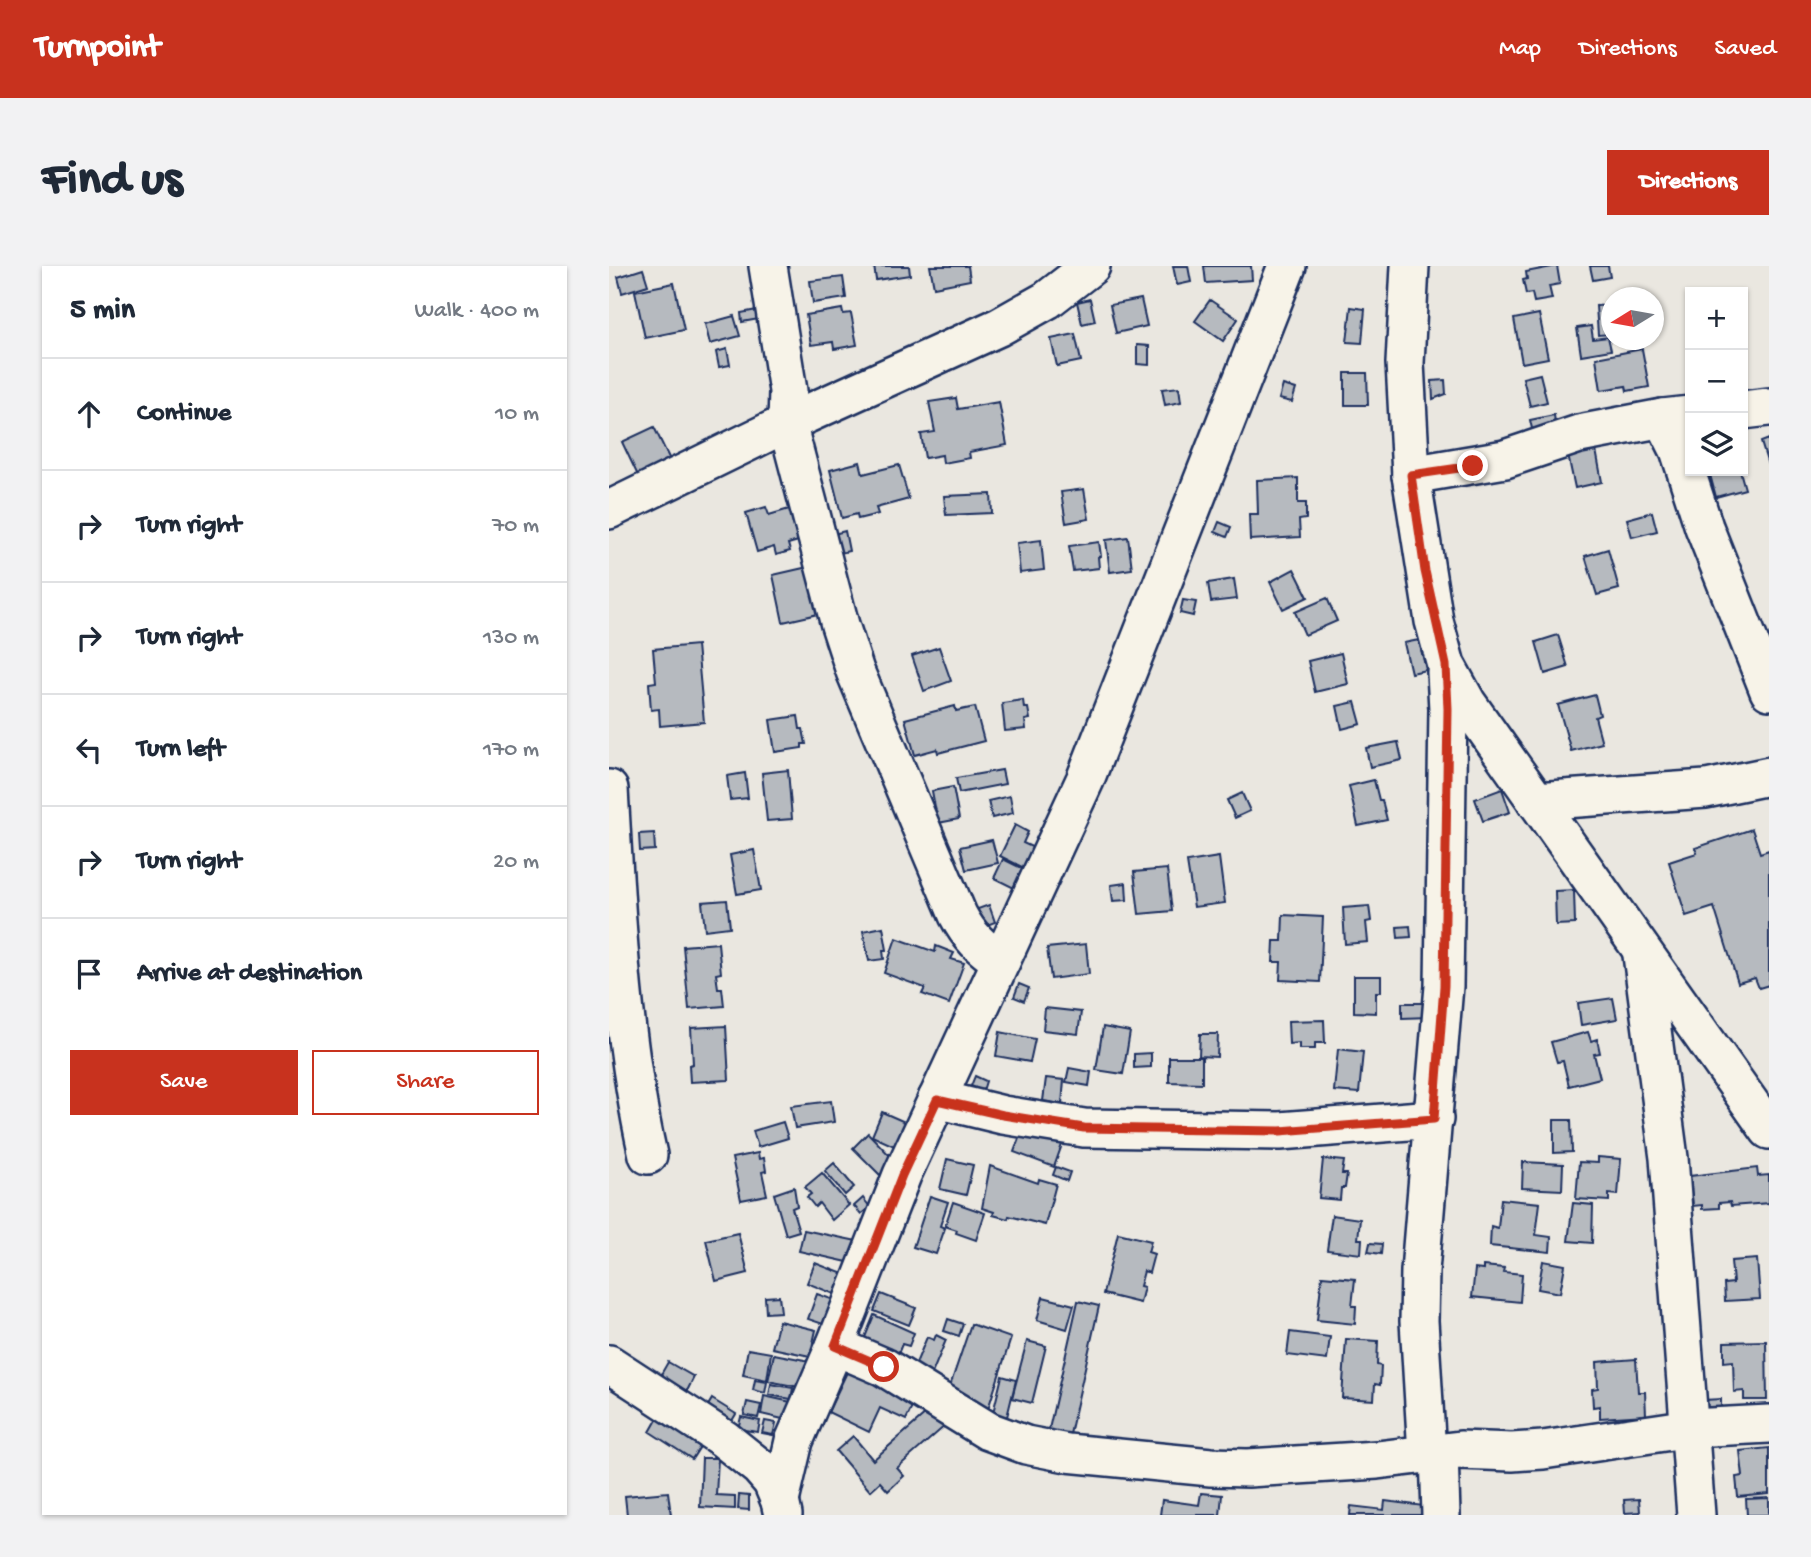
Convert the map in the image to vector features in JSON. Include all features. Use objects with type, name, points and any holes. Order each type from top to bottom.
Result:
[{"type":"street","points":[[768,266],[788,391],[787,423],[855,671],[958,915],[980,947],[1001,961]]},
{"type":"street","points":[[609,510],[787,423],[999,327],[1047,300],[1091,266]]},
{"type":"street","points":[[781,1508],[794,1440],[835,1346],[887,1212],[1085,780],[1287,266]]},
{"type":"street","points":[[1410,266],[1405,363],[1411,475],[1425,571],[1446,665],[1448,709],[1444,986],[1420,1271],[1419,1321],[1441,1515]]},
{"type":"street","points":[[1748,409],[1769,407]]},
{"type":"street","points":[[1411,475],[1505,459],[1579,434],[1677,417],[1679,450],[1704,527],[1769,691]]},
{"type":"street","points":[[1446,665],[1467,703],[1769,1130]]},
{"type":"street","points":[[1536,801],[1706,789],[1769,776]]},
{"type":"street","points":[[609,789],[623,992],[641,1125],[648,1155]]},
{"type":"street","points":[[1641,950],[1669,1158],[1696,1515]]},
{"type":"street","points":[[937,1100],[1003,1115],[1084,1128],[1280,1131],[1434,1119]]},
{"type":"street","points":[[835,1346],[884,1367],[988,1431],[1026,1445],[1067,1452],[1223,1468],[1377,1460],[1433,1453],[1543,1450],[1691,1427],[1769,1424]]},
{"type":"street","points":[[609,1364],[724,1438],[759,1467],[772,1482],[781,1508]]},
{"type":"building","points":[[874,266],[909,266],[910,275],[876,280]]},
{"type":"building","points":[[930,266],[968,266],[970,280],[934,287]]},
{"type":"building","points":[[1173,266],[1188,266],[1191,282],[1177,285]]},
{"type":"building","points":[[1204,266],[1251,266],[1252,280],[1206,283]]},
{"type":"building","points":[[1557,266],[1560,284],[1549,286],[1552,299],[1534,302],[1532,293],[1526,294],[1523,280],[1527,279],[1526,272]]},
{"type":"building","points":[[1590,266],[1608,266],[1610,277],[1593,280]]},
{"type":"building","points":[[643,269],[648,285],[622,293],[618,277]]},
{"type":"building","points":[[843,277],[846,298],[813,303],[810,281]]},
{"type":"building","points":[[674,283],[684,330],[645,338],[635,291]]},
{"type":"building","points":[[1090,299],[1095,321],[1082,324],[1077,302]]},
{"type":"building","points":[[1141,299],[1147,326],[1116,333],[1110,305]]},
{"type":"building","points":[[1210,300],[1238,319],[1223,341],[1195,321]]},
{"type":"building","points":[[1596,306],[1601,306],[1601,335],[1598,335]]},
{"type":"building","points":[[1351,307],[1365,309],[1362,343],[1347,342]]},
{"type":"building","points":[[842,309],[843,314],[851,313],[857,345],[834,349],[833,342],[811,345],[806,315]]},
{"type":"building","points":[[757,310],[759,319],[742,322],[741,313]]},
{"type":"building","points":[[1539,314],[1548,358],[1522,363],[1514,319]]},
{"type":"building","points":[[734,316],[740,336],[710,344],[705,324]]},
{"type":"building","points":[[1591,326],[1593,339],[1601,338],[1601,350],[1611,350],[1581,355],[1577,328]]},
{"type":"building","points":[[1075,334],[1081,361],[1057,366],[1051,339]]},
{"type":"building","points":[[1137,345],[1149,346],[1149,365],[1137,364]]},
{"type":"building","points":[[727,349],[730,365],[719,367],[716,352]]},
{"type":"building","points":[[1642,350],[1649,387],[1627,391],[1626,386],[1601,390],[1596,358]]},
{"type":"building","points":[[1345,373],[1367,373],[1368,405],[1345,405]]},
{"type":"building","points":[[1540,374],[1547,402],[1530,406],[1523,378]]},
{"type":"building","points":[[1445,380],[1446,394],[1433,399],[1432,381]]},
{"type":"building","points":[[1283,385],[1296,389],[1292,402],[1279,399]]},
{"type":"building","points":[[1179,387],[1181,402],[1165,405],[1162,389]]},
{"type":"building","points":[[956,398],[958,409],[999,402],[1007,445],[969,452],[970,458],[943,463],[942,455],[925,458],[921,434],[935,432],[929,402]]},
{"type":"building","points":[[1554,415],[1556,429],[1533,433],[1530,420]]},
{"type":"building","points":[[654,427],[672,464],[640,480],[622,442]]},
{"type":"building","points":[[1769,439],[1769,468],[1761,442]]},
{"type":"building","points":[[1596,450],[1602,482],[1575,488],[1568,455]]},
{"type":"building","points":[[860,462],[863,474],[899,465],[909,499],[876,508],[878,514],[858,519],[857,514],[842,518],[830,470]]},
{"type":"building","points":[[1710,476],[1741,476],[1745,489],[1716,497]]},
{"type":"building","points":[[1298,478],[1298,503],[1306,503],[1306,519],[1299,520],[1300,537],[1250,540],[1249,514],[1258,514],[1257,480]]},
{"type":"building","points":[[1084,489],[1089,519],[1066,523],[1061,492]]},
{"type":"building","points":[[991,494],[992,513],[946,515],[944,496]]},
{"type":"building","points":[[766,507],[769,515],[796,507],[805,539],[788,544],[790,551],[776,555],[774,547],[757,552],[746,513]]},
{"type":"building","points":[[1652,512],[1657,531],[1632,537],[1627,519]]},
{"type":"building","points":[[1219,522],[1231,527],[1227,537],[1215,532]]},
{"type":"building","points":[[845,531],[849,551],[831,555],[826,536]]},
{"type":"building","points":[[1128,537],[1132,569],[1110,572],[1106,540]]},
{"type":"building","points":[[1041,540],[1044,570],[1020,573],[1017,543]]},
{"type":"building","points":[[1099,542],[1099,568],[1073,571],[1069,546]]},
{"type":"building","points":[[1608,549],[1619,589],[1597,595],[1585,556]]},
{"type":"building","points":[[808,567],[818,614],[783,622],[773,575]]},
{"type":"building","points":[[1294,569],[1308,597],[1283,609],[1270,582]]},
{"type":"building","points":[[1234,579],[1237,599],[1211,602],[1208,583]]},
{"type":"building","points":[[1327,598],[1337,621],[1305,635],[1295,612]]},
{"type":"building","points":[[1183,600],[1196,602],[1193,616],[1180,613]]},
{"type":"building","points":[[1558,635],[1568,667],[1545,674],[1536,642]]},
{"type":"building","points":[[1419,640],[1426,670],[1411,673],[1404,643]]},
{"type":"building","points":[[697,645],[704,722],[660,726],[659,709],[651,710],[649,683],[656,682],[653,649]]},
{"type":"building","points":[[939,647],[951,681],[924,691],[912,656]]},
{"type":"building","points":[[1341,653],[1348,684],[1315,692],[1308,661]]},
{"type":"building","points":[[1595,695],[1600,715],[1595,717],[1602,743],[1571,751],[1558,705]]},
{"type":"building","points":[[1023,700],[1030,719],[1025,720],[1026,729],[1005,731],[1002,703]]},
{"type":"building","points":[[1355,702],[1361,724],[1342,729],[1337,706]]},
{"type":"building","points":[[955,706],[956,711],[975,707],[984,741],[938,753],[937,749],[915,755],[905,719]]},
{"type":"building","points":[[798,716],[806,744],[802,744],[802,748],[775,752],[770,720]]},
{"type":"building","points":[[1398,742],[1402,760],[1370,767],[1366,748]]},
{"type":"building","points":[[788,770],[792,819],[767,821],[762,773]]},
{"type":"building","points":[[1002,770],[1005,784],[959,793],[956,778]]},
{"type":"building","points":[[745,773],[748,798],[730,800],[727,776]]},
{"type":"building","points":[[1374,780],[1387,820],[1358,826],[1349,786]]},
{"type":"building","points":[[953,787],[959,819],[938,823],[932,791]]},
{"type":"building","points":[[1502,789],[1510,812],[1483,821],[1475,799]]},
{"type":"building","points":[[1242,793],[1250,811],[1235,818],[1227,800]]},
{"type":"building","points":[[1010,796],[1013,813],[992,818],[988,801]]},
{"type":"building","points":[[1015,825],[1028,832],[1023,843],[1034,848],[1024,868],[1000,856]]},
{"type":"building","points":[[1752,829],[1760,853],[1769,850],[1769,985],[1759,988],[1755,978],[1738,983],[1714,907],[1686,916],[1669,862],[1697,853],[1695,848]]},
{"type":"building","points":[[654,833],[655,850],[640,851],[639,834]]},
{"type":"building","points":[[992,840],[998,863],[966,870],[960,847]]},
{"type":"building","points":[[754,850],[761,890],[737,894],[730,855]]},
{"type":"building","points":[[1219,857],[1225,903],[1194,907],[1187,862]]},
{"type":"building","points":[[1003,859],[1027,871],[1018,890],[994,878]]},
{"type":"building","points":[[1167,869],[1172,911],[1139,914],[1134,872]]},
{"type":"building","points":[[1126,883],[1127,900],[1113,901],[1111,885]]},
{"type":"building","points":[[1574,890],[1575,924],[1556,925],[1555,891]]},
{"type":"building","points":[[727,900],[730,927],[705,930],[702,902]]},
{"type":"building","points":[[989,905],[995,922],[982,927],[975,910]]},
{"type":"building","points":[[1369,906],[1371,921],[1366,922],[1368,942],[1345,944],[1343,908]]},
{"type":"building","points":[[1283,915],[1323,917],[1320,982],[1280,980],[1281,962],[1273,962],[1274,941],[1282,941]]},
{"type":"building","points":[[1410,926],[1411,937],[1398,938],[1397,927]]},
{"type":"building","points":[[883,927],[887,950],[883,950],[884,959],[869,961],[863,931]]},
{"type":"building","points":[[896,938],[935,952],[936,946],[954,953],[951,959],[964,963],[949,1004],[922,994],[925,988],[884,973]]},
{"type":"building","points":[[718,943],[721,973],[716,974],[718,988],[722,988],[724,1006],[689,1009],[683,946]]},
{"type":"building","points":[[1086,944],[1089,974],[1051,979],[1047,948]]},
{"type":"building","points":[[1354,976],[1381,976],[1381,992],[1376,992],[1376,1013],[1354,1012]]},
{"type":"building","points":[[1019,984],[1029,988],[1024,1001],[1014,997]]},
{"type":"building","points":[[1613,998],[1617,1019],[1581,1025],[1578,1003]]},
{"type":"building","points":[[1402,1003],[1428,1003],[1429,1017],[1402,1018]]},
{"type":"building","points":[[1045,1008],[1081,1012],[1078,1034],[1043,1030]]},
{"type":"building","points":[[1324,1020],[1325,1043],[1315,1043],[1315,1049],[1299,1049],[1299,1043],[1289,1044],[1288,1021]]},
{"type":"building","points":[[726,1026],[729,1080],[690,1082],[689,1065],[693,1064],[691,1028]]},
{"type":"building","points":[[1103,1027],[1130,1032],[1123,1074],[1096,1070]]},
{"type":"building","points":[[1000,1032],[1035,1039],[1030,1062],[996,1056]]},
{"type":"building","points":[[1588,1032],[1591,1041],[1597,1039],[1600,1053],[1594,1054],[1600,1078],[1569,1086],[1563,1061],[1557,1062],[1551,1042]]},
{"type":"building","points":[[1200,1034],[1218,1034],[1217,1057],[1199,1056]]},
{"type":"building","points":[[1338,1049],[1363,1052],[1359,1093],[1334,1091]]},
{"type":"building","points":[[1151,1053],[1151,1067],[1134,1068],[1134,1054]]},
{"type":"building","points":[[1169,1057],[1202,1057],[1202,1083],[1169,1082]]},
{"type":"building","points":[[1069,1068],[1091,1072],[1089,1086],[1066,1082]]},
{"type":"building","points":[[975,1076],[986,1081],[983,1091],[971,1086]]},
{"type":"building","points":[[1046,1078],[1064,1080],[1062,1104],[1043,1101]]},
{"type":"building","points":[[831,1101],[834,1122],[795,1128],[791,1106]]},
{"type":"building","points":[[882,1112],[914,1126],[903,1150],[872,1136]]},
{"type":"building","points":[[1554,1120],[1571,1120],[1572,1152],[1554,1153]]},
{"type":"building","points":[[783,1122],[788,1138],[758,1147],[753,1131]]},
{"type":"building","points":[[1024,1125],[1064,1139],[1054,1167],[1014,1152]]},
{"type":"building","points":[[868,1133],[897,1163],[882,1177],[853,1148]]},
{"type":"building","points":[[758,1153],[759,1159],[764,1158],[766,1171],[762,1172],[767,1195],[741,1200],[732,1158]]},
{"type":"building","points":[[1598,1157],[1621,1159],[1618,1195],[1609,1194],[1609,1201],[1576,1199],[1579,1162],[1598,1163]]},
{"type":"building","points":[[947,1159],[973,1165],[966,1195],[940,1189]]},
{"type":"building","points":[[1323,1159],[1344,1161],[1342,1174],[1347,1174],[1345,1188],[1341,1188],[1340,1200],[1319,1198]]},
{"type":"building","points":[[1523,1162],[1563,1164],[1562,1190],[1522,1188]]},
{"type":"building","points":[[834,1163],[854,1187],[845,1195],[825,1171]]},
{"type":"building","points":[[990,1166],[1038,1183],[1039,1179],[1056,1184],[1045,1225],[993,1215],[994,1212],[982,1208]]},
{"type":"building","points":[[1056,1167],[1070,1172],[1067,1181],[1053,1175]]},
{"type":"building","points":[[1757,1168],[1758,1176],[1769,1175],[1769,1203],[1731,1206],[1730,1202],[1719,1203],[1719,1208],[1702,1209],[1702,1205],[1693,1206],[1690,1176]]},
{"type":"building","points":[[822,1173],[849,1205],[832,1220],[819,1203],[815,1207],[807,1197],[811,1194],[805,1187]]},
{"type":"building","points":[[794,1187],[797,1206],[792,1208],[799,1231],[786,1235],[774,1194]]},
{"type":"building","points":[[930,1196],[948,1202],[940,1226],[945,1228],[936,1254],[913,1247]]},
{"type":"building","points":[[863,1198],[870,1207],[861,1214],[854,1206]]},
{"type":"building","points":[[1501,1199],[1540,1203],[1536,1235],[1551,1237],[1550,1252],[1490,1246],[1491,1226],[1498,1228]]},
{"type":"building","points":[[953,1202],[985,1213],[976,1240],[945,1226]]},
{"type":"building","points":[[1573,1203],[1593,1205],[1592,1243],[1568,1241]]},
{"type":"building","points":[[1332,1215],[1360,1219],[1358,1239],[1362,1239],[1361,1254],[1327,1250]]},
{"type":"building","points":[[804,1230],[857,1241],[852,1263],[799,1251]]},
{"type":"building","points":[[738,1233],[748,1273],[716,1281],[706,1240]]},
{"type":"building","points":[[1118,1233],[1151,1241],[1148,1252],[1154,1254],[1149,1273],[1144,1271],[1140,1286],[1144,1287],[1140,1303],[1103,1294]]},
{"type":"building","points":[[1370,1243],[1382,1244],[1381,1254],[1368,1252]]},
{"type":"building","points":[[1757,1259],[1760,1299],[1725,1301],[1724,1284],[1733,1283],[1731,1261]]},
{"type":"building","points":[[1543,1261],[1565,1265],[1560,1293],[1538,1289]]},
{"type":"building","points":[[815,1263],[846,1275],[839,1296],[807,1283]]},
{"type":"building","points":[[1483,1266],[1504,1268],[1503,1272],[1522,1274],[1520,1302],[1472,1297],[1475,1269],[1483,1270]]},
{"type":"building","points":[[1322,1276],[1355,1279],[1352,1306],[1356,1306],[1355,1324],[1317,1320]]},
{"type":"building","points":[[817,1294],[837,1301],[829,1326],[808,1319]]},
{"type":"building","points":[[881,1294],[916,1308],[909,1325],[874,1311]]},
{"type":"building","points":[[779,1296],[781,1312],[766,1313],[765,1297]]},
{"type":"building","points":[[1043,1297],[1074,1305],[1067,1329],[1037,1320]]},
{"type":"building","points":[[1078,1301],[1099,1306],[1068,1443],[1047,1438]]},
{"type":"building","points":[[874,1315],[914,1333],[909,1346],[902,1344],[895,1361],[861,1347]]},
{"type":"building","points":[[948,1319],[963,1324],[959,1336],[944,1331]]},
{"type":"building","points":[[779,1321],[816,1330],[810,1356],[772,1348]]},
{"type":"building","points":[[971,1324],[1011,1338],[987,1412],[946,1398]]},
{"type":"building","points":[[1290,1332],[1330,1337],[1327,1360],[1287,1355]]},
{"type":"building","points":[[936,1335],[946,1340],[931,1376],[914,1368],[927,1337],[934,1340]]},
{"type":"building","points":[[1346,1339],[1378,1341],[1380,1385],[1375,1384],[1374,1400],[1342,1398]]},
{"type":"building","points":[[1027,1341],[1046,1346],[1032,1403],[1012,1398]]},
{"type":"building","points":[[1766,1341],[1767,1400],[1744,1400],[1744,1391],[1734,1392],[1733,1361],[1724,1362],[1724,1342]]},
{"type":"building","points":[[748,1349],[771,1353],[767,1380],[743,1375]]},
{"type":"building","points":[[774,1354],[810,1361],[804,1388],[768,1381]]},
{"type":"building","points":[[1636,1359],[1638,1392],[1645,1392],[1646,1415],[1600,1418],[1600,1406],[1593,1407],[1592,1389],[1598,1388],[1597,1362]]},
{"type":"building","points":[[668,1362],[694,1377],[687,1391],[660,1376]]},
{"type":"building","points":[[848,1370],[915,1401],[906,1420],[880,1408],[869,1432],[828,1412]]},
{"type":"building","points":[[1002,1376],[1016,1380],[1006,1421],[992,1417]]},
{"type":"building","points":[[755,1380],[767,1382],[765,1393],[753,1390]]},
{"type":"building","points":[[771,1384],[793,1388],[791,1399],[769,1395]]},
{"type":"building","points":[[764,1396],[791,1402],[787,1420],[761,1414]]},
{"type":"building","points":[[712,1399],[736,1414],[727,1429],[703,1414]]},
{"type":"building","points":[[1721,1399],[1721,1414],[1705,1414],[1704,1400]]},
{"type":"building","points":[[747,1402],[761,1405],[758,1418],[744,1415]]},
{"type":"building","points":[[935,1406],[955,1417],[897,1468],[904,1476],[888,1491],[880,1482],[870,1491],[836,1451],[853,1436],[873,1460]]},
{"type":"building","points":[[741,1417],[760,1421],[758,1432],[738,1429]]},
{"type":"building","points":[[658,1418],[701,1445],[692,1459],[650,1432]]},
{"type":"building","points":[[765,1421],[776,1423],[773,1435],[762,1433]]},
{"type":"building","points":[[1769,1448],[1769,1494],[1738,1497],[1736,1477],[1743,1476],[1740,1451]]},
{"type":"building","points":[[702,1458],[718,1458],[716,1495],[735,1496],[735,1509],[700,1507]]},
{"type":"building","points":[[668,1492],[671,1515],[627,1515],[625,1496]]},
{"type":"building","points":[[1201,1493],[1222,1495],[1220,1515],[1160,1515],[1162,1500],[1199,1505]]},
{"type":"building","points":[[739,1495],[749,1496],[749,1510],[738,1509]]},
{"type":"building","points":[[1769,1498],[1769,1515],[1747,1515],[1746,1499]]},
{"type":"building","points":[[1639,1499],[1640,1512],[1625,1513],[1624,1500]]},
{"type":"building","points":[[1385,1501],[1424,1506],[1423,1515],[1350,1515],[1351,1506],[1384,1510]]},
{"type":"route","points":[[884,1367],[835,1346],[902,1175],[937,1100],[1003,1115],[1084,1128],[1280,1131],[1434,1119],[1444,986],[1448,709],[1446,665],[1434,621],[1411,475],[1473,466]]}]
